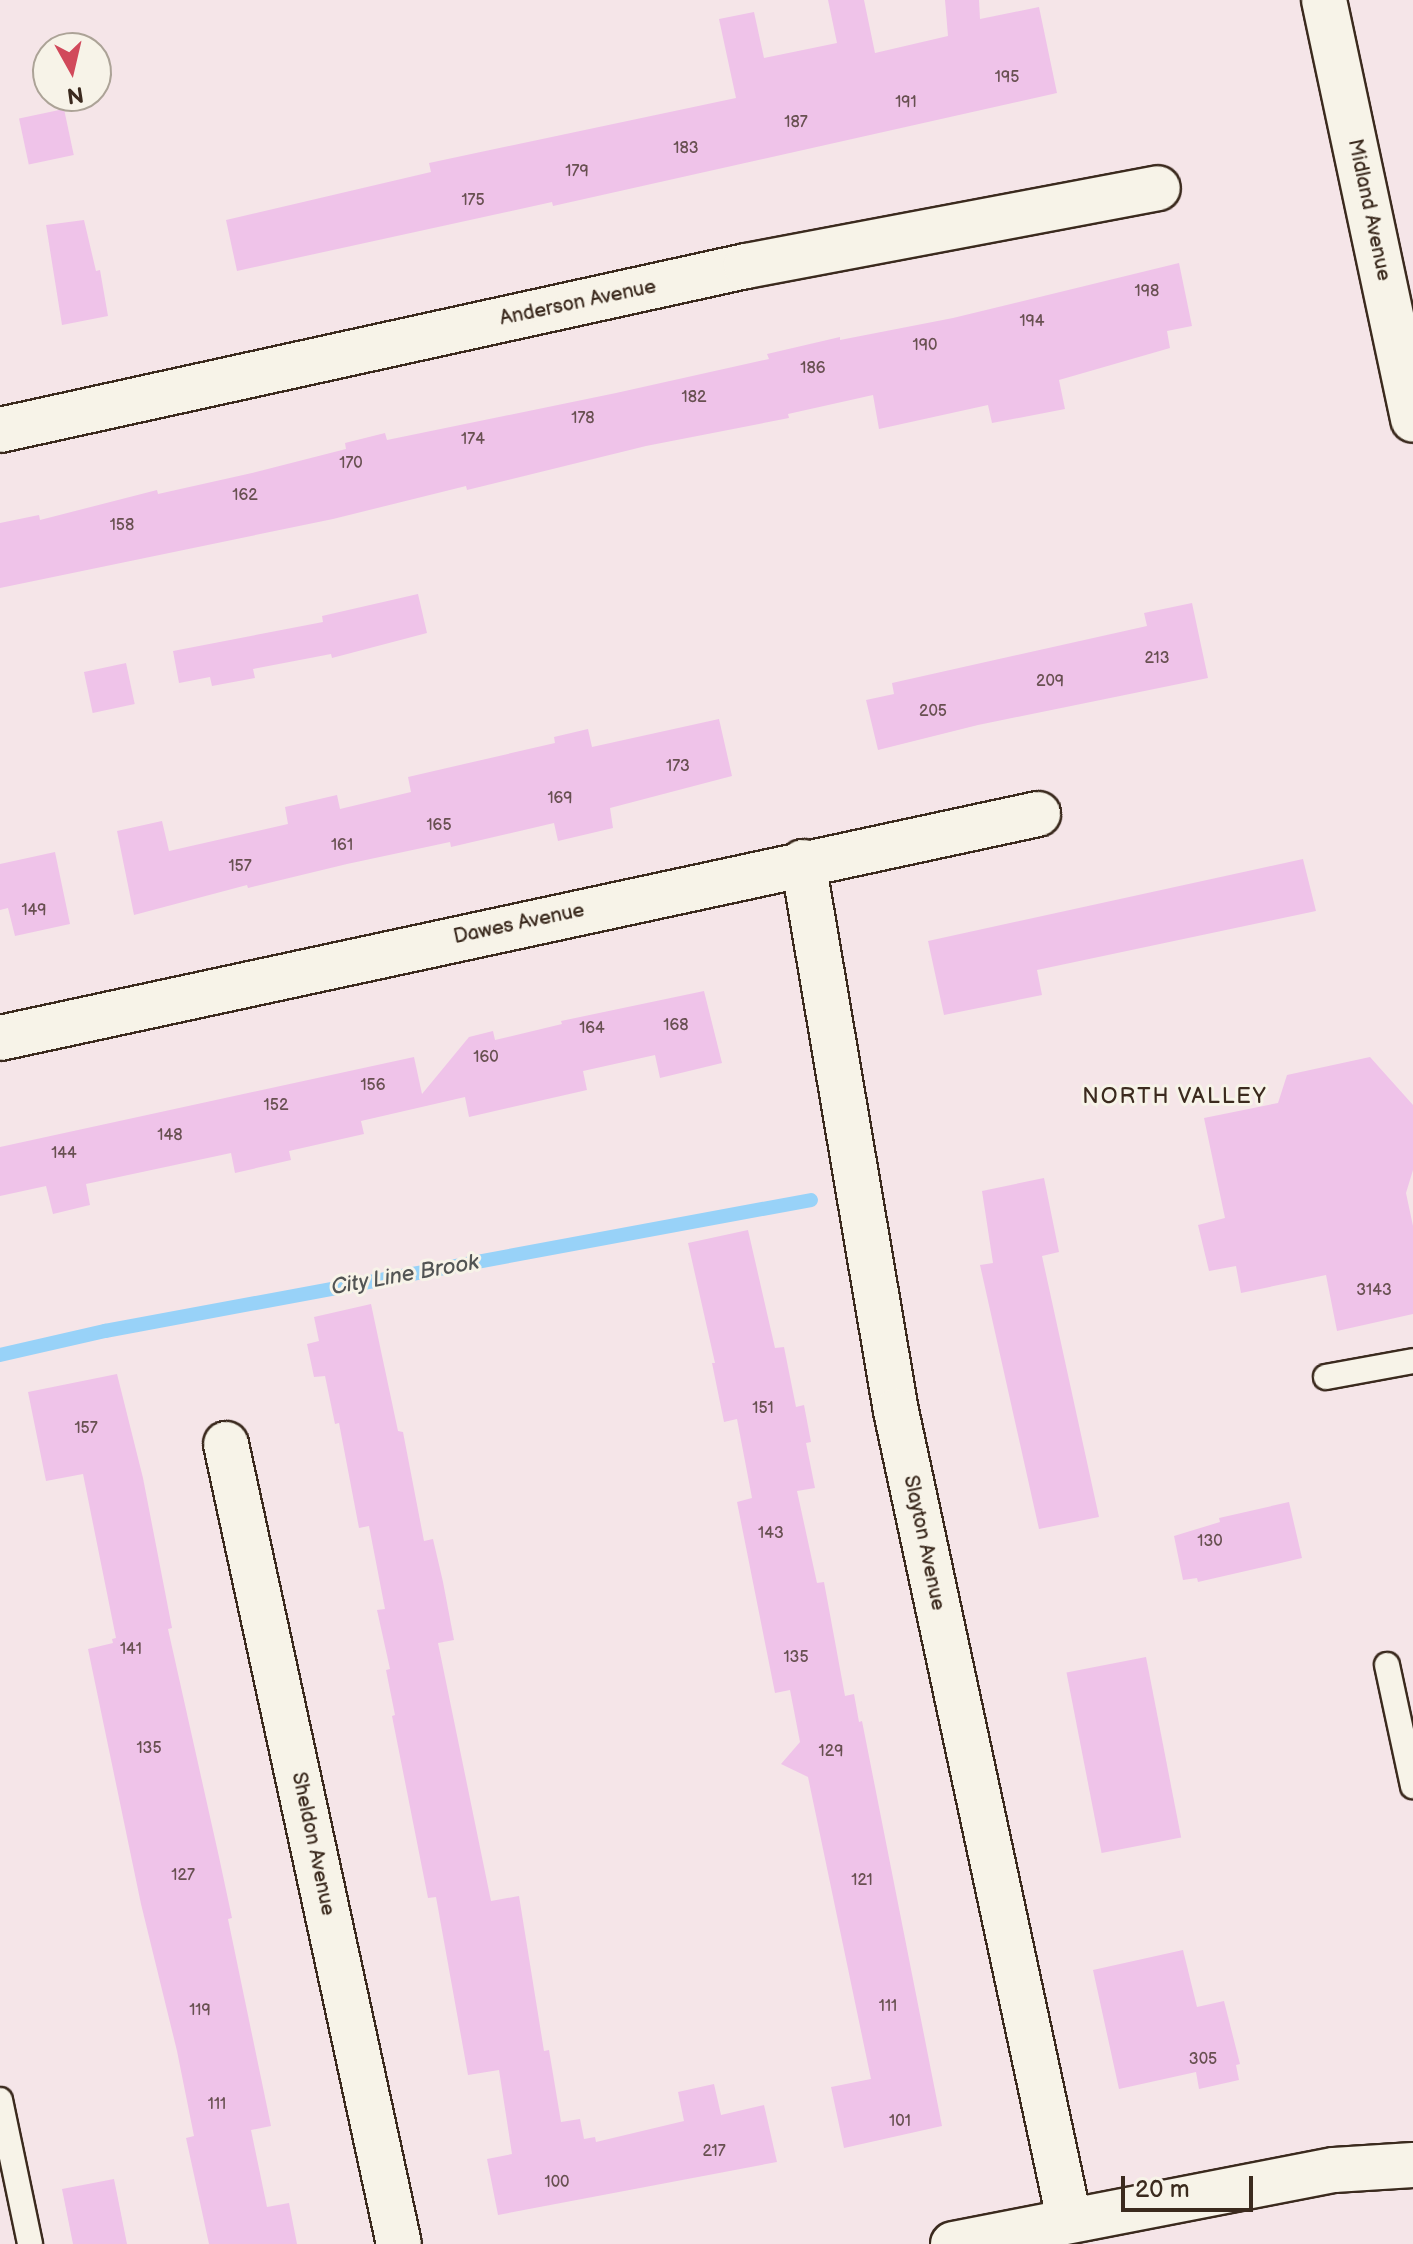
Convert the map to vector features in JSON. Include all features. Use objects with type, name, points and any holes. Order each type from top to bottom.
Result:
[{"type":"street","name":"Midland Avenue","points":[[1324,0],[1413,420]]},
{"type":"street","name":"Anderson Avenue","points":[[0,430],[746,266],[1158,188]]},
{"type":"street","name":"Dawes Avenue","points":[[0,1038],[803,862],[1038,814]]},
{"type":"street","name":"Slayton Avenue","points":[[803,862],[896,1411],[1069,2219]]},
{"type":"street","name":"Sheldon Avenue","points":[[226,1444],[399,2244]]},
{"type":"street","points":[[953,2244],[1069,2219],[1334,2170],[1413,2165]]},
{"type":"lane","points":[[1326,1377],[1413,1361]]},
{"type":"lane","points":[[1387,1665],[1413,1786]]},
{"type":"lane","points":[[0,2100],[30,2244]]},
{"type":"building","points":[[828,0],[864,0],[875,53],[948,36],[945,0],[979,0],[980,19],[1039,7],[1057,93],[553,206],[552,202],[237,271],[226,220],[431,172],[429,163],[736,98],[719,19],[754,12],[764,58],[837,43]]},
{"type":"building","points":[[65,112],[74,155],[29,165],[19,119]]},
{"type":"building","points":[[84,220],[96,271],[100,270],[108,316],[62,325],[46,225]]},
{"type":"building","points":[[1179,263],[1192,326],[1167,331],[1170,348],[1059,380],[1065,409],[992,423],[988,405],[879,429],[873,395],[788,414],[789,418],[646,446],[467,490],[466,486],[333,519],[0,588],[0,523],[39,515],[40,520],[157,490],[158,494],[252,473],[346,449],[345,443],[385,433],[387,440],[616,393],[769,359],[767,354],[840,337],[840,340],[953,318]]},
{"type":"building","points":[[418,594],[427,633],[332,658],[331,654],[253,669],[255,678],[212,686],[210,677],[179,683],[173,651],[323,622],[322,616]]},
{"type":"building","points":[[1192,603],[1208,678],[978,725],[878,750],[866,700],[894,694],[892,683],[1147,626],[1144,613]]},
{"type":"building","points":[[126,663],[135,704],[93,713],[84,672]]},
{"type":"building","points":[[719,719],[732,776],[610,808],[613,828],[558,841],[554,823],[451,847],[450,842],[248,888],[247,885],[134,915],[117,831],[162,821],[169,851],[288,824],[285,807],[337,795],[340,809],[411,792],[408,777],[555,743],[554,737],[588,729],[592,747]]},
{"type":"building","points":[[55,852],[70,924],[15,936],[8,908],[0,910],[0,864]]},
{"type":"building","points":[[1303,859],[1316,911],[1037,970],[1042,995],[944,1015],[928,941]]},
{"type":"building","points":[[704,991],[722,1063],[660,1078],[655,1055],[583,1071],[587,1090],[469,1117],[465,1097],[361,1121],[364,1134],[289,1151],[291,1160],[235,1173],[231,1153],[86,1184],[90,1205],[53,1214],[46,1186],[0,1196],[0,1147],[414,1057],[422,1094],[469,1037],[493,1031],[495,1040],[562,1024],[561,1021]]},
{"type":"building","points":[[1370,1057],[1413,1105],[1413,1170],[1406,1193],[1413,1226],[1413,1314],[1337,1331],[1326,1275],[1241,1293],[1236,1266],[1209,1271],[1198,1225],[1225,1218],[1204,1118],[1278,1103],[1287,1075]]},
{"type":"building","points":[[1044,1178],[1059,1252],[1042,1256],[1099,1517],[1039,1529],[980,1265],[993,1263],[982,1191]]},
{"type":"building","points":[[748,1230],[775,1348],[784,1347],[796,1407],[804,1405],[811,1442],[806,1443],[815,1488],[797,1491],[817,1583],[824,1582],[845,1696],[854,1694],[859,1722],[862,1721],[942,2126],[844,2148],[831,2087],[871,2079],[808,1777],[781,1764],[800,1742],[790,1690],[775,1693],[737,1502],[752,1498],[737,1419],[724,1422],[712,1363],[715,1363],[688,1243]]},
{"type":"building","points":[[371,1304],[398,1431],[403,1432],[424,1541],[433,1539],[443,1582],[454,1640],[438,1643],[491,1901],[519,1896],[544,2051],[549,2050],[561,2122],[580,2119],[584,2139],[595,2137],[596,2142],[684,2121],[678,2092],[714,2084],[721,2115],[764,2105],[777,2162],[498,2215],[487,2159],[512,2154],[499,2070],[468,2075],[436,1897],[428,1898],[392,1716],[395,1715],[386,1670],[390,1669],[377,1610],[385,1609],[369,1526],[359,1528],[339,1423],[335,1424],[325,1376],[314,1377],[307,1344],[319,1341],[314,1317]]},
{"type":"building","points":[[117,1374],[143,1478],[172,1628],[168,1629],[232,1918],[228,1919],[271,2126],[251,2130],[267,2207],[289,2203],[297,2244],[209,2244],[186,2138],[194,2136],[177,2051],[141,1904],[88,1649],[113,1643],[112,1639],[116,1638],[83,1474],[46,1481],[28,1392]]},
{"type":"building","points":[[1289,1502],[1302,1558],[1198,1582],[1197,1578],[1183,1580],[1174,1536],[1220,1522],[1219,1518]]},
{"type":"building","points":[[1146,1657],[1181,1838],[1102,1853],[1066,1672]]},
{"type":"building","points":[[1183,1950],[1197,2007],[1224,2001],[1240,2064],[1236,2065],[1239,2080],[1199,2089],[1196,2072],[1119,2089],[1093,1970]]},
{"type":"building","points":[[114,2179],[127,2244],[73,2244],[62,2189]]},
{"type":"waterway","name":"City Line Brook","points":[[0,1355],[105,1331],[811,1200]]},
{"type":"district","name":"NORTH VALLEY","points":[[1175,1097]]}]
